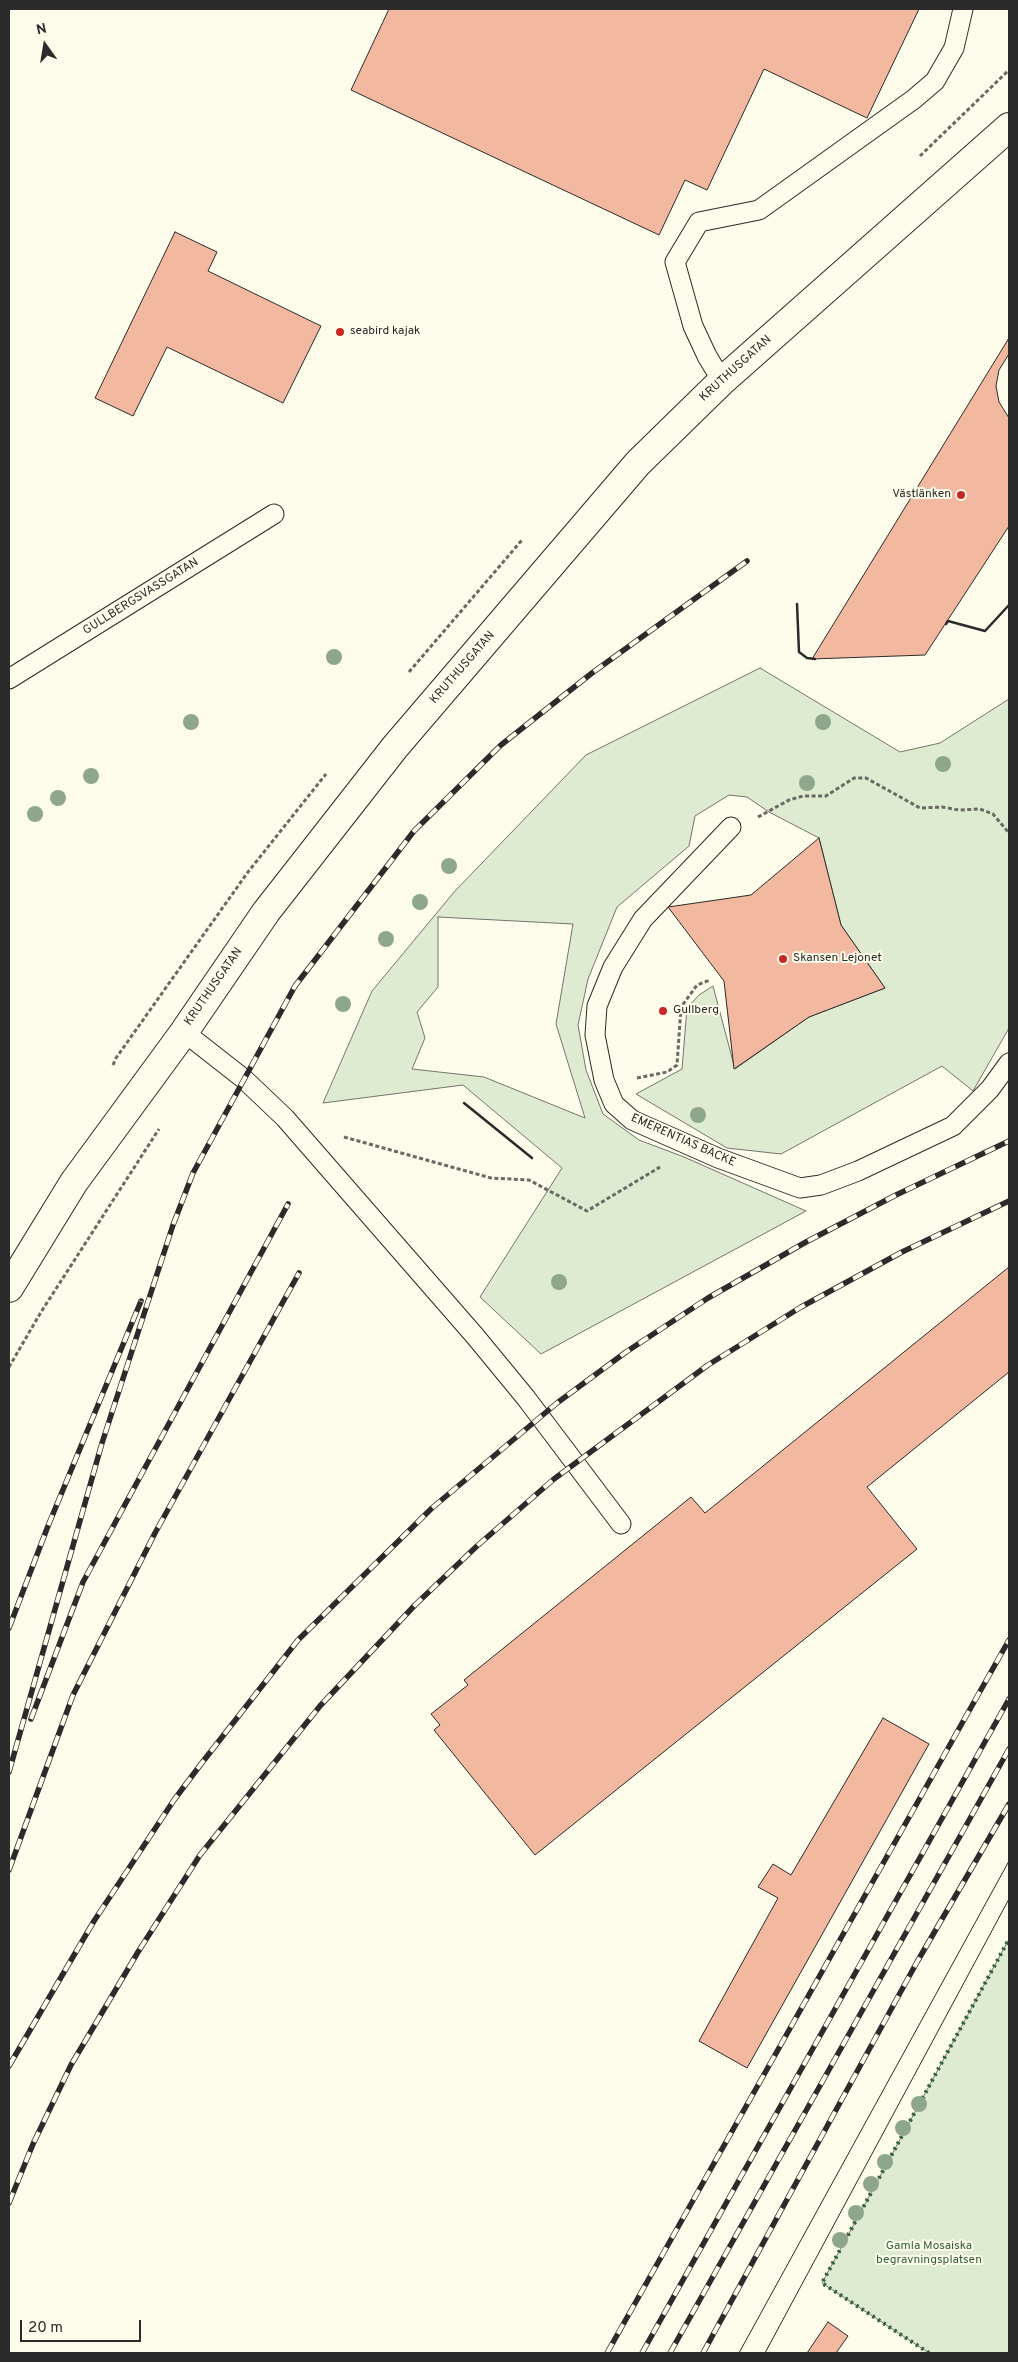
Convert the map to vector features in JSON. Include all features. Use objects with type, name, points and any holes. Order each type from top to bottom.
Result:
[{"type":"street","name":"KRUTHUSGATAN","points":[[9,1288],[74,1182],[184,1032],[266,912],[395,747],[638,463],[722,381],[1009,127]]},
{"type":"lane","points":[[722,381],[707,356],[693,326],[675,262],[699,222],[758,210],[914,99],[935,81],[954,48],[963,9]]},
{"type":"lane","name":"GULLBERGSVASSGATAN","points":[[9,680],[274,514]]},
{"type":"lane","name":"EMERENTIAS BACKE","points":[[731,827],[643,919],[613,967],[597,1006],[595,1035],[604,1080],[614,1104],[632,1120],[718,1158],[800,1188],[821,1185],[858,1171],[953,1126],[990,1089],[1009,1063]]},
{"type":"lane","points":[[184,1032],[244,1079],[284,1118],[312,1149],[475,1336],[526,1398],[621,1524]]},
{"type":"path","points":[[731,827],[769,812],[789,800],[803,796],[826,796],[854,778],[866,778],[920,808],[980,809],[993,814],[1009,833]]},
{"type":"path","points":[[604,1080],[649,1076],[667,1072],[677,1065],[681,1006],[697,985],[710,980]]},
{"type":"path","points":[[312,1149],[340,1136],[491,1178],[529,1180],[587,1211],[693,1147]]},
{"type":"green space","points":[[760,668],[900,752],[940,743],[1009,699],[1009,1028],[973,1091],[942,1066],[781,1154],[727,1148],[636,1094],[682,1069],[687,1008],[699,995],[713,986],[735,1069],[809,1017],[885,988],[841,925],[819,838],[769,812],[747,797],[729,795],[695,816],[689,846],[617,907],[588,979],[578,1025],[586,1070],[603,1114],[639,1140],[684,1157],[806,1211],[541,1354],[480,1297],[562,1168],[463,1085],[323,1103],[372,991],[455,891],[586,755]],"holes":[[[438,917],[573,924],[556,1024],[585,1118],[484,1077],[412,1069],[425,1038],[417,1012],[438,987]]]},
{"type":"green space","name":"Gamla Mosaiska begravningsplatsen","points":[[1009,1939],[1009,2353],[929,2353],[822,2283]]},
{"type":"building","points":[[389,9],[919,9],[867,118],[764,69],[707,190],[685,180],[659,235],[351,90]]},
{"type":"building","points":[[175,232],[217,252],[208,271],[321,326],[283,403],[167,347],[133,416],[95,398]]},
{"type":"building","name":"Västlänken","points":[[1009,338],[1009,354],[999,370],[996,386],[999,402],[1009,418],[1009,526],[925,655],[812,659]]},
{"type":"building","points":[[819,838],[841,925],[885,988],[809,1017],[734,1069],[724,981],[668,907],[751,895]]},
{"type":"building","points":[[1009,1267],[1009,1372],[867,1487],[917,1549],[535,1855],[434,1730],[440,1725],[431,1714],[468,1685],[464,1680],[691,1497],[705,1513]]},
{"type":"building","points":[[883,1718],[929,1744],[747,2068],[699,2041],[778,1898],[758,1887],[773,1864],[791,1875]]},
{"type":"building","points":[[828,2322],[848,2336],[836,2353],[807,2353]]},
{"type":"tram line","points":[[739,2353],[1009,1861]]},
{"type":"tram line","points":[[765,2353],[1009,1899]]},
{"type":"railway","points":[[9,1772],[102,1443],[173,1225],[193,1173],[295,986],[414,831],[501,745],[592,673],[747,561]]},
{"type":"railway","points":[[9,2066],[94,1921],[174,1800],[201,1764],[298,1640],[432,1508],[557,1403],[626,1352],[708,1298],[806,1242],[896,1195],[1009,1141]]},
{"type":"railway","points":[[9,2203],[33,2144],[71,2065],[138,1952],[200,1855],[320,1706],[415,1605],[477,1546],[554,1479],[708,1365],[801,1307],[902,1252],[1009,1201]]},
{"type":"railway","points":[[31,1719],[83,1582],[288,1204]]},
{"type":"railway","points":[[9,1870],[73,1695],[155,1533],[299,1273]]},
{"type":"railway","points":[[9,1628],[48,1526],[141,1301]]},
{"type":"railway","points":[[607,2353],[1009,1640]]},
{"type":"railway","points":[[642,2353],[1009,1699]]},
{"type":"railway","points":[[670,2353],[1009,1749]]},
{"type":"railway","points":[[703,2353],[917,1962],[1009,1804]]},
{"type":"hedge","points":[[929,2353],[822,2283],[1009,1939]]},
{"type":"wall","points":[[797,604],[799,652],[807,658],[815,659]]},
{"type":"wall","points":[[946,624],[948,621],[985,631],[1009,605]]},
{"type":"wall","points":[[464,1103],[532,1158]]},
{"type":"place","name":"seabird kajak","points":[[340,332]]},
{"type":"place","name":"Västlänken","points":[[961,495]]},
{"type":"place","name":"Skansen Lejonet","points":[[783,959]]},
{"type":"place","name":"Gullberg","points":[[663,1011]]}]
